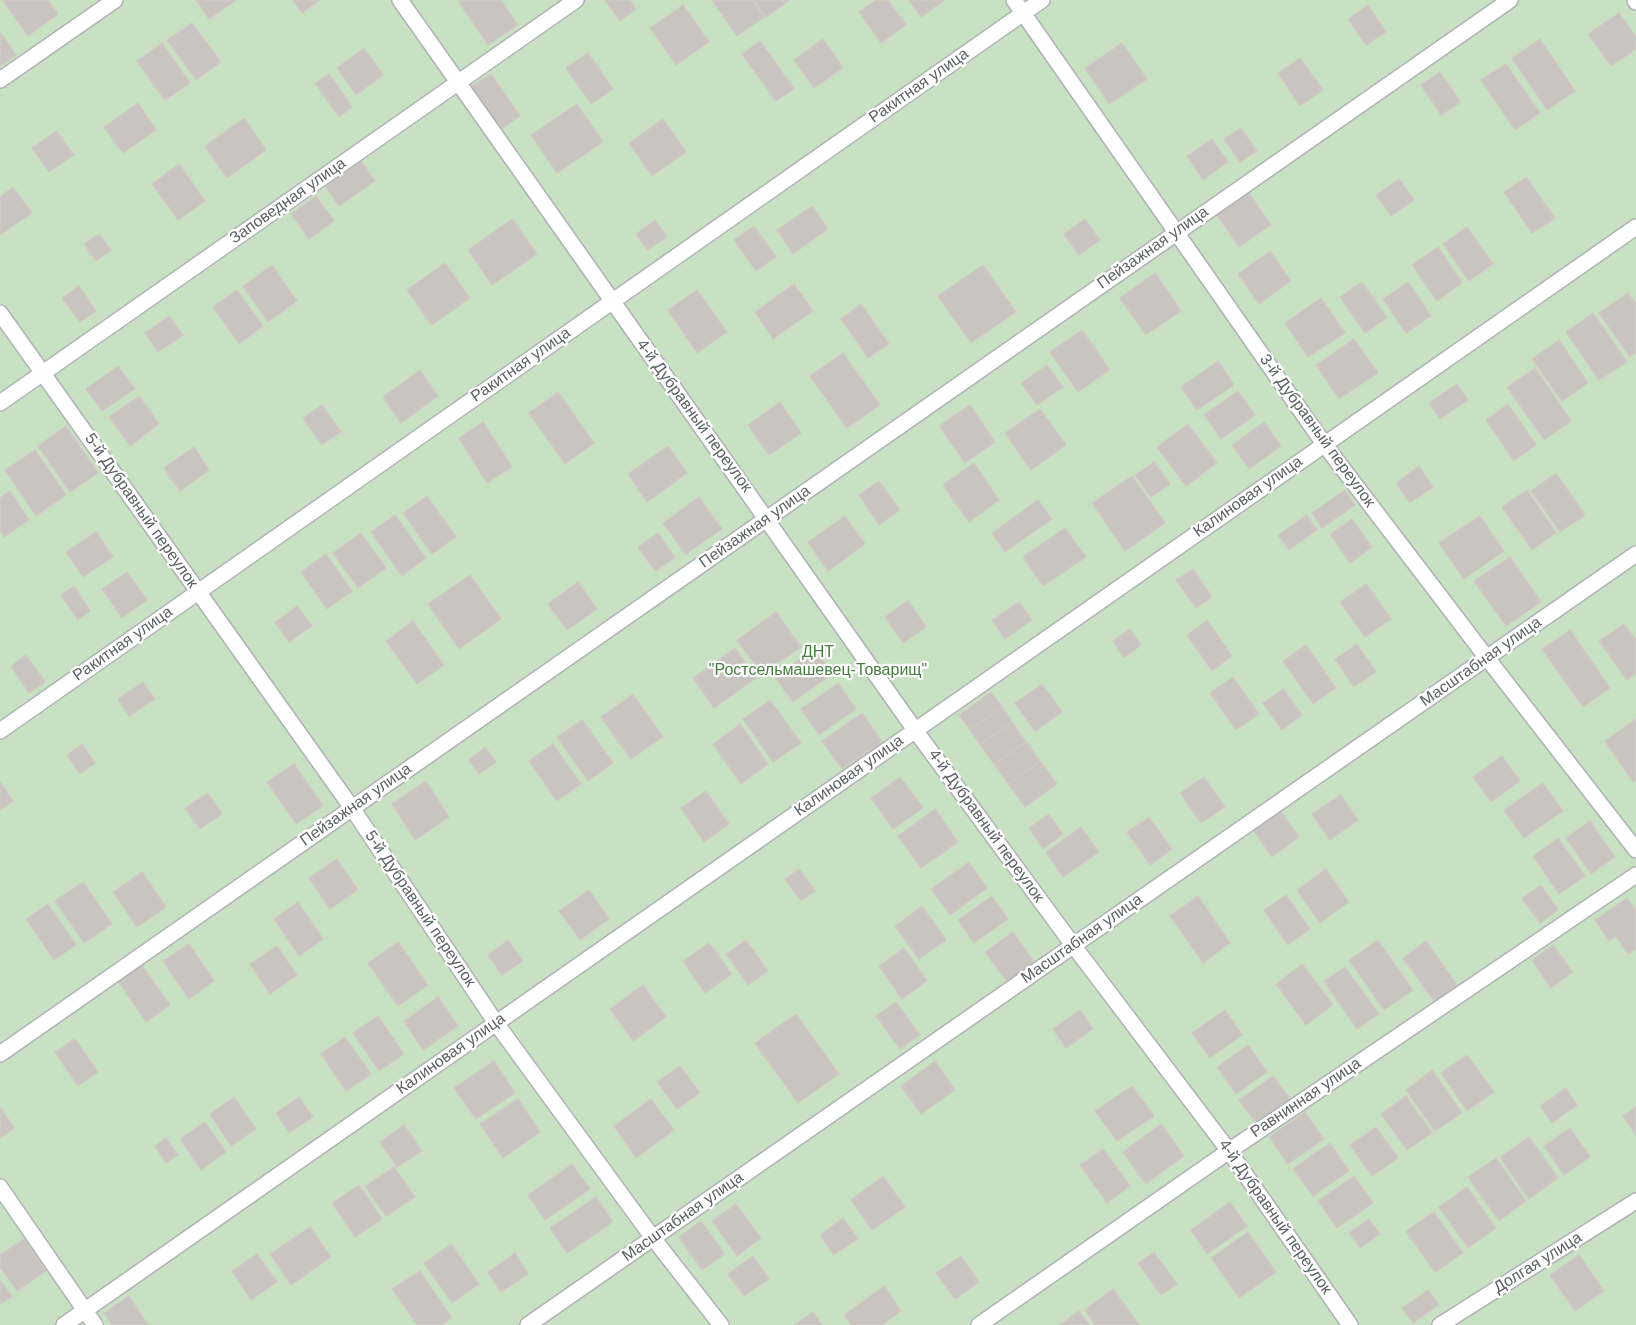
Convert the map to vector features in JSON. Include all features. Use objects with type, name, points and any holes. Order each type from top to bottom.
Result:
[{"type":"lane","points":[[0,80],[115,0]]},
{"type":"lane","name":"4-й Дубравный переулок","points":[[400,0],[915,730],[1073,945],[1229,1150],[1350,1325]]},
{"type":"lane","name":"Заповедная улица","points":[[0,403],[576,0]]},
{"type":"lane","name":"3-й Дубравный переулок","points":[[1014,0],[1324,444],[1636,850]]},
{"type":"lane","name":"Ракитная улица","points":[[0,731],[1042,0]]},
{"type":"lane","name":"Пейзажная улица","points":[[0,1054],[1510,0]]},
{"type":"lane","name":"Калиновая улица","points":[[64,1325],[1636,227]]},
{"type":"lane","name":"5-й Дубравный переулок","points":[[0,313],[352,808],[496,1023],[653,1238],[721,1325]]},
{"type":"lane","name":"Масштабная улица","points":[[528,1325],[1636,554]]},
{"type":"lane","name":"Равнинная улица","points":[[979,1325],[1229,1150],[1636,875]]},
{"type":"lane","points":[[0,1188],[95,1325]]},
{"type":"lane","name":"Долгая улица","points":[[1440,1325],[1636,1201]]},
{"type":"green space","name":"ДНТ \"Ростсельмашевец-Товарищ\"","points":[[0,0],[1636,0],[1636,1325],[0,1325]]},
{"type":"building","points":[[48,0],[58,14],[28,36],[3,1]]},
{"type":"building","points":[[196,0],[236,0],[209,19]]},
{"type":"building","points":[[293,0],[320,0],[302,13]]},
{"type":"building","points":[[461,0],[501,0],[518,25],[488,45],[459,2]]},
{"type":"building","points":[[605,0],[630,0],[636,9],[620,21]]},
{"type":"building","points":[[712,0],[752,0],[764,17],[737,36]]},
{"type":"building","points":[[754,0],[789,0],[766,17]]},
{"type":"building","points":[[876,0],[888,0],[906,25],[881,43],[859,12]]},
{"type":"building","points":[[909,0],[945,0],[921,17]]},
{"type":"building","points":[[683,5],[709,42],[676,65],[650,28]]},
{"type":"building","points":[[1368,5],[1386,32],[1366,45],[1348,19]]},
{"type":"building","points":[[1619,13],[1636,37],[1636,49],[1611,66],[1588,34]]},
{"type":"building","points":[[192,23],[221,62],[196,80],[167,40]]},
{"type":"building","points":[[0,32],[16,55],[0,66]]},
{"type":"building","points":[[823,39],[843,68],[814,88],[794,60]]},
{"type":"building","points":[[1540,39],[1575,91],[1547,110],[1512,58]]},
{"type":"building","points":[[760,41],[794,89],[776,101],[742,54]]},
{"type":"building","points":[[162,43],[190,83],[165,100],[137,61]]},
{"type":"building","points":[[1122,43],[1147,79],[1109,104],[1085,68]]},
{"type":"building","points":[[364,48],[383,75],[356,95],[337,68]]},
{"type":"building","points":[[588,53],[613,89],[591,104],[566,68]]},
{"type":"building","points":[[1300,58],[1323,90],[1300,106],[1278,73]]},
{"type":"building","points":[[1506,64],[1540,113],[1515,130],[1481,80]]},
{"type":"building","points":[[1440,72],[1461,102],[1441,115],[1421,85]]},
{"type":"building","points":[[329,74],[352,107],[339,117],[315,83]]},
{"type":"building","points":[[491,74],[520,116],[500,130],[471,87]]},
{"type":"building","points":[[138,103],[156,130],[123,153],[104,127]]},
{"type":"building","points":[[577,104],[603,142],[557,173],[531,135]]},
{"type":"building","points":[[244,118],[266,150],[227,178],[205,146]]},
{"type":"building","points":[[663,119],[686,152],[652,176],[629,143]]},
{"type":"building","points":[[1241,128],[1257,151],[1240,162],[1224,139]]},
{"type":"building","points":[[56,131],[74,155],[49,172],[32,148]]},
{"type":"building","points":[[1212,139],[1228,162],[1203,180],[1187,156]]},
{"type":"building","points":[[361,161],[375,181],[339,206],[325,186]]},
{"type":"building","points":[[179,164],[205,201],[178,220],[152,184]]},
{"type":"building","points":[[1526,177],[1555,218],[1532,233],[1504,192]]},
{"type":"building","points":[[1399,179],[1414,200],[1391,216],[1376,195]]},
{"type":"building","points":[[13,187],[32,213],[0,235],[0,197]]},
{"type":"building","points":[[1249,193],[1271,225],[1239,247],[1217,215]]},
{"type":"building","points":[[316,196],[334,221],[309,239],[291,214]]},
{"type":"building","points":[[812,206],[828,229],[793,254],[777,230]]},
{"type":"building","points":[[512,219],[537,254],[492,285],[468,250]]},
{"type":"building","points":[[1085,219],[1100,240],[1079,255],[1064,234]]},
{"type":"building","points":[[655,220],[667,237],[647,250],[636,234]]},
{"type":"building","points":[[754,226],[776,257],[756,271],[734,240]]},
{"type":"building","points":[[1467,227],[1493,264],[1469,281],[1443,244]]},
{"type":"building","points":[[99,234],[111,250],[96,261],[84,244]]},
{"type":"building","points":[[1438,247],[1462,283],[1437,301],[1412,265]]},
{"type":"building","points":[[1270,251],[1291,281],[1259,304],[1238,274]]},
{"type":"building","points":[[445,263],[470,298],[432,325],[407,290]]},
{"type":"building","points":[[272,265],[297,301],[268,322],[243,286]]},
{"type":"building","points":[[983,265],[1016,312],[971,343],[938,296]]},
{"type":"building","points":[[1155,273],[1181,311],[1146,335],[1120,298]]},
{"type":"building","points":[[1362,282],[1387,318],[1365,333],[1340,297]]},
{"type":"building","points":[[1408,282],[1431,316],[1406,333],[1383,299]]},
{"type":"building","points":[[794,284],[813,311],[773,339],[755,312]]},
{"type":"building","points":[[79,286],[96,311],[80,322],[62,298]]},
{"type":"building","points":[[237,290],[263,326],[239,344],[213,307]]},
{"type":"building","points":[[697,290],[727,332],[697,353],[668,310]]},
{"type":"building","points":[[1628,293],[1636,304],[1636,353],[1630,357],[1599,313]]},
{"type":"building","points":[[1321,298],[1345,333],[1308,357],[1285,323]]},
{"type":"building","points":[[861,304],[889,344],[868,358],[841,319]]},
{"type":"building","points":[[1593,313],[1627,362],[1599,380],[1566,332]]},
{"type":"building","points":[[169,316],[183,335],[158,352],[145,333]]},
{"type":"building","points":[[1082,330],[1110,370],[1078,392],[1050,352]]},
{"type":"building","points":[[1354,339],[1378,373],[1339,399],[1316,365]]},
{"type":"building","points":[[1559,340],[1588,383],[1562,401],[1532,359]]},
{"type":"building","points":[[843,353],[880,405],[847,428],[810,376]]},
{"type":"building","points":[[1218,361],[1234,385],[1197,410],[1181,387]]},
{"type":"building","points":[[1047,365],[1063,387],[1037,405],[1021,383]]},
{"type":"building","points":[[118,366],[135,389],[102,411],[86,389]]},
{"type":"building","points":[[1535,368],[1571,421],[1544,440],[1507,387]]},
{"type":"building","points":[[420,370],[438,396],[401,423],[383,397]]},
{"type":"building","points":[[1457,384],[1468,400],[1440,419],[1429,403]]},
{"type":"building","points":[[1238,391],[1255,415],[1221,439],[1204,415]]},
{"type":"building","points":[[558,392],[594,443],[565,464],[529,413]]},
{"type":"building","points":[[139,396],[159,424],[130,446],[109,417]]},
{"type":"building","points":[[780,402],[801,433],[769,455],[748,425]]},
{"type":"building","points":[[1508,404],[1536,445],[1514,461],[1486,420]]},
{"type":"building","points":[[322,405],[341,432],[322,445],[303,418]]},
{"type":"building","points":[[970,405],[995,442],[965,463],[939,426]]},
{"type":"building","points":[[1040,409],[1066,445],[1031,470],[1005,433]]},
{"type":"building","points":[[483,422],[512,467],[487,483],[459,438]]},
{"type":"building","points":[[1264,422],[1281,446],[1249,469],[1232,445]]},
{"type":"building","points":[[1188,424],[1217,463],[1186,486],[1157,447]]},
{"type":"building","points":[[66,426],[98,473],[70,492],[38,446]]},
{"type":"building","points":[[668,446],[687,473],[647,502],[628,474]]},
{"type":"building","points":[[194,447],[209,470],[180,491],[164,468]]},
{"type":"building","points":[[35,450],[66,495],[36,516],[5,470]]},
{"type":"building","points":[[1154,462],[1170,484],[1151,497],[1135,475]]},
{"type":"building","points":[[974,463],[999,500],[969,522],[943,485]]},
{"type":"building","points":[[1419,466],[1433,487],[1410,503],[1396,483]]},
{"type":"building","points":[[1556,473],[1585,515],[1560,532],[1531,491]]},
{"type":"building","points":[[1132,476],[1165,523],[1125,551],[1092,503]]},
{"type":"building","points":[[879,481],[900,510],[879,525],[859,495]]},
{"type":"building","points":[[1345,490],[1355,505],[1322,528],[1312,513]]},
{"type":"building","points":[[1527,490],[1556,533],[1532,550],[1502,507]]},
{"type":"building","points":[[10,491],[29,520],[4,537],[0,531],[0,498]]},
{"type":"building","points":[[427,496],[456,537],[432,554],[403,513]]},
{"type":"building","points":[[699,497],[722,529],[686,554],[663,523]]},
{"type":"building","points":[[1038,500],[1052,519],[1005,552],[992,533]]},
{"type":"building","points":[[395,515],[426,558],[402,576],[371,532]]},
{"type":"building","points":[[1307,515],[1317,530],[1289,550],[1278,535]]},
{"type":"building","points":[[845,516],[865,544],[828,571],[808,542]]},
{"type":"building","points":[[1480,516],[1504,551],[1464,579],[1439,543]]},
{"type":"building","points":[[1352,519],[1372,547],[1350,563],[1330,534]]},
{"type":"building","points":[[1065,528],[1086,557],[1043,586],[1023,557]]},
{"type":"building","points":[[96,532],[113,557],[83,577],[66,552]]},
{"type":"building","points":[[361,533],[386,568],[358,588],[333,553]]},
{"type":"building","points":[[658,533],[675,558],[655,571],[638,547]]},
{"type":"building","points":[[326,554],[352,591],[327,609],[301,572]]},
{"type":"building","points":[[1510,557],[1541,602],[1506,626],[1474,581]]},
{"type":"building","points":[[1193,569],[1212,597],[1196,608],[1176,580]]},
{"type":"building","points":[[127,572],[147,600],[122,618],[102,589]]},
{"type":"building","points":[[470,575],[501,619],[459,649],[428,604]]},
{"type":"building","points":[[578,582],[597,609],[567,630],[548,604]]},
{"type":"building","points":[[1366,584],[1391,619],[1365,637],[1340,602]]},
{"type":"building","points":[[74,586],[90,611],[78,620],[61,595]]},
{"type":"building","points":[[908,600],[926,627],[903,643],[885,617]]},
{"type":"building","points":[[1019,602],[1032,620],[1005,639],[992,620]]},
{"type":"building","points":[[297,606],[312,626],[289,642],[275,622]]},
{"type":"building","points":[[776,612],[801,647],[762,674],[737,640]]},
{"type":"building","points":[[1207,620],[1232,656],[1212,671],[1187,635]]},
{"type":"building","points":[[413,621],[444,665],[417,684],[386,641]]},
{"type":"building","points":[[1624,624],[1636,640],[1636,673],[1627,680],[1599,641]]},
{"type":"building","points":[[1130,629],[1141,645],[1124,658],[1113,641]]},
{"type":"building","points":[[1570,630],[1610,688],[1583,707],[1542,649]]},
{"type":"building","points":[[1357,644],[1376,672],[1354,687],[1335,659]]},
{"type":"building","points":[[1306,645],[1336,688],[1313,704],[1283,661]]},
{"type":"building","points":[[735,648],[756,678],[714,708],[693,678]]},
{"type":"building","points":[[815,649],[832,674],[793,702],[775,677]]},
{"type":"building","points":[[26,655],[45,682],[29,693],[11,666]]},
{"type":"building","points":[[1233,677],[1259,714],[1236,730],[1210,693]]},
{"type":"building","points":[[143,682],[155,699],[129,716],[118,699]]},
{"type":"building","points":[[838,683],[856,709],[819,735],[801,709]]},
{"type":"building","points":[[1042,684],[1062,712],[1035,731],[1015,703]]},
{"type":"building","points":[[1283,689],[1302,715],[1282,730],[1263,703]]},
{"type":"building","points":[[991,692],[1002,707],[970,730],[959,715]]},
{"type":"building","points":[[633,694],[663,737],[631,759],[601,717]]},
{"type":"building","points":[[770,700],[801,743],[773,762],[743,719]]},
{"type":"building","points":[[1002,707],[1012,722],[980,745],[970,730]]},
{"type":"building","points":[[862,713],[882,742],[842,769],[822,741]]},
{"type":"building","points":[[1636,719],[1636,780],[1633,782],[1605,741]]},
{"type":"building","points":[[582,720],[613,763],[588,781],[557,737]]},
{"type":"building","points":[[1012,722],[1026,742],[994,764],[980,745]]},
{"type":"building","points":[[740,724],[768,764],[741,784],[713,744]]},
{"type":"building","points":[[1026,742],[1040,761],[1008,784],[994,764]]},
{"type":"building","points":[[82,744],[95,763],[80,774],[67,755]]},
{"type":"building","points":[[553,744],[581,784],[557,801],[529,761]]},
{"type":"building","points":[[485,747],[496,762],[479,774],[469,760]]},
{"type":"building","points":[[1502,756],[1520,781],[1491,802],[1473,777]]},
{"type":"building","points":[[1040,761],[1057,784],[1025,807],[1008,784]]},
{"type":"building","points":[[294,764],[323,806],[296,824],[267,782]]},
{"type":"building","points":[[900,777],[923,808],[893,829],[871,798]]},
{"type":"building","points":[[1204,777],[1225,807],[1201,823],[1180,793]]},
{"type":"building","points":[[426,781],[449,817],[415,840],[392,804]]},
{"type":"building","points":[[0,782],[13,801],[0,810]]},
{"type":"building","points":[[1543,783],[1563,811],[1524,838],[1504,810]]},
{"type":"building","points":[[706,791],[729,824],[704,842],[681,808]]},
{"type":"building","points":[[208,793],[222,814],[200,829],[185,808]]},
{"type":"building","points":[[1341,795],[1358,820],[1330,840],[1312,814]]},
{"type":"building","points":[[935,809],[958,842],[921,868],[898,836]]},
{"type":"building","points":[[1279,809],[1299,837],[1272,857],[1252,828]]},
{"type":"building","points":[[1049,814],[1063,834],[1043,849],[1029,828]]},
{"type":"building","points":[[1149,817],[1172,849],[1150,865],[1127,832]]},
{"type":"building","points":[[1590,821],[1615,857],[1591,874],[1566,838]]},
{"type":"building","points":[[1081,827],[1099,852],[1063,877],[1046,852]]},
{"type":"building","points":[[1558,838],[1585,876],[1559,894],[1533,856]]},
{"type":"building","points":[[337,859],[358,890],[330,909],[309,878]]},
{"type":"building","points":[[969,862],[987,888],[950,915],[931,889]]},
{"type":"building","points":[[799,869],[815,891],[801,901],[785,879]]},
{"type":"building","points":[[1326,869],[1349,902],[1320,923],[1297,890]]},
{"type":"building","points":[[142,872],[166,907],[137,927],[113,892]]},
{"type":"building","points":[[83,882],[112,924],[84,943],[55,901]]},
{"type":"building","points":[[1541,885],[1558,910],[1540,923],[1522,898]]},
{"type":"building","points":[[589,890],[609,919],[580,940],[559,911]]},
{"type":"building","points":[[1286,895],[1310,929],[1288,945],[1264,910]]},
{"type":"building","points":[[992,896],[1008,919],[974,943],[958,920]]},
{"type":"building","points":[[1198,896],[1230,943],[1203,963],[1170,916]]},
{"type":"building","points":[[1627,898],[1636,911],[1636,949],[1628,954],[1616,936],[1609,941],[1595,920]]},
{"type":"building","points":[[298,902],[323,939],[299,956],[274,919]]},
{"type":"building","points":[[48,904],[76,945],[54,960],[26,919]]},
{"type":"building","points":[[922,906],[946,940],[919,959],[895,926]]},
{"type":"building","points":[[1013,932],[1035,964],[1008,983],[985,952]]},
{"type":"building","points":[[508,940],[523,961],[502,975],[488,955]]},
{"type":"building","points":[[746,940],[768,971],[748,985],[726,954]]},
{"type":"building","points":[[1378,940],[1413,990],[1384,1010],[1349,960]]},
{"type":"building","points":[[1426,941],[1459,988],[1436,1004],[1403,958]]},
{"type":"building","points":[[398,942],[428,985],[398,1006],[368,963]]},
{"type":"building","points":[[709,943],[732,974],[705,993],[683,961]]},
{"type":"building","points":[[189,944],[214,981],[189,999],[163,961]]},
{"type":"building","points":[[1553,945],[1573,972],[1551,988],[1532,960]]},
{"type":"building","points":[[277,946],[297,975],[270,994],[250,964]]},
{"type":"building","points":[[904,948],[927,981],[902,999],[879,966]]},
{"type":"building","points":[[1302,964],[1333,1005],[1306,1025],[1276,984]]},
{"type":"building","points":[[142,965],[170,1005],[146,1022],[118,981]]},
{"type":"building","points":[[1345,967],[1379,1014],[1357,1029],[1324,981]]},
{"type":"building","points":[[643,985],[666,1017],[633,1041],[610,1009]]},
{"type":"building","points":[[438,997],[458,1026],[423,1050],[404,1021]]},
{"type":"building","points":[[896,1002],[920,1035],[900,1049],[876,1016]]},
{"type":"building","points":[[1080,1010],[1093,1029],[1066,1048],[1053,1029]]},
{"type":"building","points":[[1225,1010],[1242,1035],[1210,1058],[1192,1033]]},
{"type":"building","points":[[796,1014],[839,1074],[798,1103],[755,1043]]},
{"type":"building","points":[[378,1016],[404,1054],[379,1071],[353,1033]]},
{"type":"building","points":[[345,1037],[371,1074],[346,1091],[321,1054]]},
{"type":"building","points":[[75,1039],[98,1072],[78,1086],[55,1052]]},
{"type":"building","points":[[1248,1045],[1267,1072],[1236,1094],[1217,1067]]},
{"type":"building","points":[[1467,1055],[1494,1092],[1467,1111],[1441,1073]]},
{"type":"building","points":[[494,1061],[515,1093],[476,1119],[454,1088]]},
{"type":"building","points":[[935,1061],[955,1090],[921,1114],[901,1086]]},
{"type":"building","points":[[680,1066],[700,1093],[677,1109],[657,1082]]},
{"type":"building","points":[[1432,1070],[1462,1113],[1435,1131],[1406,1090]]},
{"type":"building","points":[[1273,1076],[1293,1103],[1259,1127],[1239,1100]]},
{"type":"building","points":[[1132,1086],[1154,1116],[1117,1141],[1095,1111]]},
{"type":"building","points":[[1566,1088],[1577,1105],[1552,1123],[1540,1106]]},
{"type":"building","points":[[1406,1096],[1432,1133],[1407,1150],[1381,1114]]},
{"type":"building","points":[[234,1097],[256,1129],[231,1146],[210,1114]]},
{"type":"building","points":[[299,1097],[313,1117],[289,1133],[276,1113]]},
{"type":"building","points":[[518,1099],[540,1132],[503,1158],[480,1124]]},
{"type":"building","points":[[651,1099],[674,1130],[636,1158],[614,1126]]},
{"type":"building","points":[[0,1107],[14,1128],[0,1138]]},
{"type":"building","points":[[1636,1107],[1636,1135],[1623,1116]]},
{"type":"building","points":[[1305,1112],[1324,1139],[1288,1164],[1269,1137]]},
{"type":"building","points":[[205,1122],[226,1152],[201,1170],[180,1139]]},
{"type":"building","points":[[1161,1124],[1184,1156],[1146,1184],[1123,1152]]},
{"type":"building","points":[[404,1125],[422,1151],[397,1167],[380,1142]]},
{"type":"building","points":[[1376,1127],[1398,1158],[1372,1176],[1350,1145]]},
{"type":"building","points":[[1570,1128],[1590,1157],[1564,1175],[1544,1146]]},
{"type":"building","points":[[1529,1137],[1558,1178],[1529,1199],[1500,1157]]},
{"type":"building","points":[[166,1138],[178,1155],[166,1163],[155,1146]]},
{"type":"building","points":[[1330,1143],[1349,1171],[1313,1196],[1293,1169]]},
{"type":"building","points":[[1103,1149],[1130,1186],[1107,1203],[1080,1165]]},
{"type":"building","points":[[1496,1158],[1526,1201],[1499,1221],[1468,1177]]},
{"type":"building","points":[[572,1164],[590,1189],[545,1220],[528,1195]]},
{"type":"building","points":[[394,1167],[415,1197],[386,1216],[365,1186]]},
{"type":"building","points":[[883,1176],[905,1207],[872,1230],[851,1200]]},
{"type":"building","points":[[1354,1176],[1373,1203],[1337,1228],[1318,1201]]},
{"type":"building","points":[[359,1185],[382,1219],[355,1237],[332,1203]]},
{"type":"building","points":[[1467,1187],[1496,1228],[1468,1248],[1439,1207]]},
{"type":"building","points":[[596,1197],[613,1222],[567,1253],[550,1228]]},
{"type":"building","points":[[1230,1202],[1247,1226],[1207,1254],[1191,1230]]},
{"type":"building","points":[[736,1204],[761,1238],[737,1256],[712,1221]]},
{"type":"building","points":[[1434,1212],[1463,1253],[1435,1272],[1406,1231]]},
{"type":"building","points":[[843,1218],[858,1239],[834,1255],[820,1235]]},
{"type":"building","points":[[1369,1219],[1380,1234],[1360,1248],[1349,1233]]},
{"type":"building","points":[[701,1221],[725,1254],[702,1270],[679,1237]]},
{"type":"building","points":[[310,1227],[331,1257],[291,1285],[270,1254]]},
{"type":"building","points":[[1248,1232],[1276,1272],[1239,1298],[1211,1258]]},
{"type":"building","points":[[24,1239],[46,1271],[17,1291],[0,1267],[0,1255]]},
{"type":"building","points":[[451,1244],[479,1284],[452,1303],[424,1263]]},
{"type":"building","points":[[1154,1252],[1177,1284],[1161,1295],[1138,1263]]},
{"type":"building","points":[[515,1253],[528,1274],[501,1292],[488,1272]]},
{"type":"building","points":[[257,1254],[277,1282],[251,1300],[232,1271]]},
{"type":"building","points":[[1579,1255],[1604,1291],[1575,1311],[1550,1275]]},
{"type":"building","points":[[753,1256],[769,1279],[744,1296],[728,1274]]},
{"type":"building","points":[[961,1256],[979,1282],[955,1299],[936,1273]]},
{"type":"building","points":[[420,1271],[452,1318],[441,1325],[417,1325],[392,1289]]},
{"type":"building","points":[[0,1280],[12,1297],[0,1304]]},
{"type":"building","points":[[884,1286],[901,1311],[882,1325],[851,1325],[844,1315]]},
{"type":"building","points":[[1113,1289],[1139,1325],[1095,1325],[1085,1310]]},
{"type":"building","points":[[1428,1290],[1439,1305],[1413,1323],[1402,1308]]},
{"type":"building","points":[[129,1296],[148,1325],[112,1325],[104,1313]]},
{"type":"building","points":[[1079,1311],[1089,1325],[1060,1325]]},
{"type":"building","points":[[813,1312],[822,1325],[794,1325]]}]
